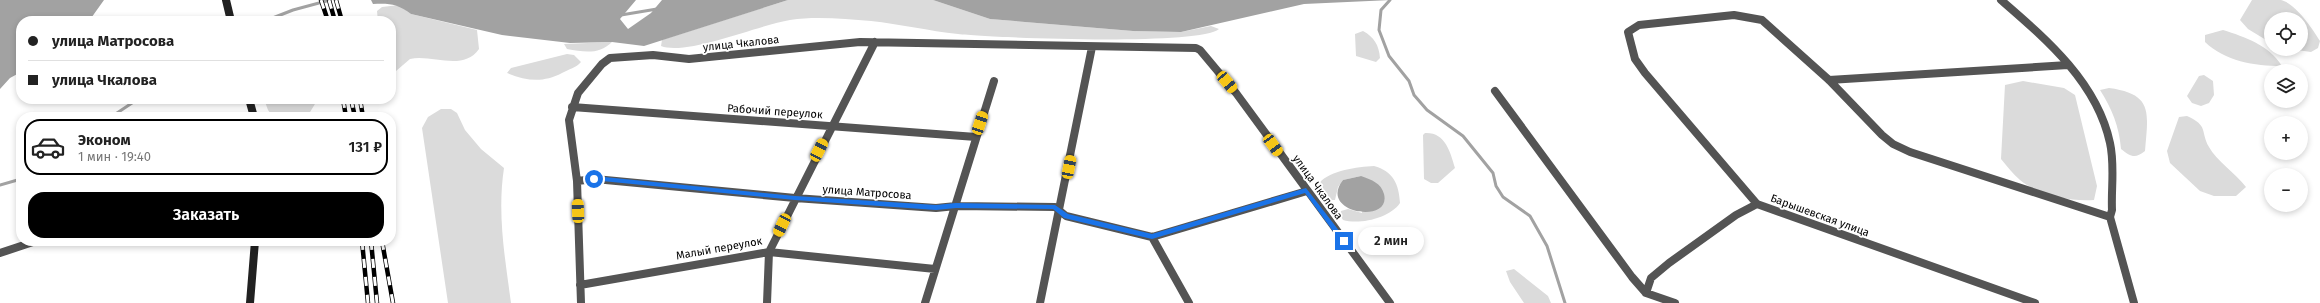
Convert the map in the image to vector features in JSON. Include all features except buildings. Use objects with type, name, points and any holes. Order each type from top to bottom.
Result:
[{"type":"street","points":[[226,0],[230,16]]},
{"type":"street","points":[[2001,0],[2052,46],[2068,65],[2091,96],[2106,127],[2111,158],[2111,213],[2134,303]]},
{"type":"street","name":"Барышевская улица","points":[[1829,80],[1762,20],[1747,16],[1734,15],[1639,25],[1628,32],[1636,59],[1645,73],[1757,204],[2035,303]]},
{"type":"street","name":"улица Чкалова","points":[[572,107],[578,93],[593,74],[610,58],[654,55],[689,60],[860,42],[896,41],[1079,45],[1092,47],[1196,48],[1236,93],[1306,191],[1390,303]]},
{"type":"street","points":[[767,303],[769,252],[831,126],[875,42]]},
{"type":"street","points":[[1040,303],[1060,212],[1092,47]]},
{"type":"street","points":[[1829,80],[2068,65]]},
{"type":"street","points":[[1829,80],[1882,135],[1899,147],[1910,152],[2111,213]]},
{"type":"street","points":[[925,303],[994,81]]},
{"type":"street","points":[[1495,91],[1646,293],[1675,303]]},
{"type":"street","points":[[572,107],[569,120],[577,181],[581,303]]},
{"type":"street","name":"Рабочий переулок","points":[[572,107],[976,138]]},
{"type":"street","name":"улица Матросова","points":[[577,181],[594,179],[795,198],[936,208],[956,206],[1055,207],[1066,216],[1152,237]]},
{"type":"street","points":[[1189,303],[1152,237],[1306,191]]},
{"type":"street","points":[[1646,293],[1651,278],[1668,263],[1736,215],[1757,204]]},
{"type":"street","points":[[0,253],[21,246]]},
{"type":"street","points":[[250,303],[255,246]]},
{"type":"street","name":"Малый переулок","points":[[580,285],[769,252],[935,270]]},
{"type":"shaded area","points":[[0,0],[104,0],[93,16],[16,16],[16,75],[10,78],[0,89]]},
{"type":"shaded area","points":[[371,0],[636,0],[620,19],[628,29],[651,13],[662,0],[788,0],[644,46],[612,42],[570,43],[502,35],[411,14],[402,8],[393,5],[373,4]]},
{"type":"shaded area","points":[[788,0],[933,0],[990,19],[1133,31],[1181,32],[1211,26],[1219,29],[1204,34],[1175,38],[1051,39],[979,36],[871,21],[810,18],[776,23],[723,39],[688,47],[673,48],[661,46],[662,40]]},
{"type":"shaded area","points":[[933,0],[1391,0],[1304,4],[1181,32],[1133,31],[990,19]]},
{"type":"shaded area","points":[[2252,0],[2281,0],[2299,12],[2264,12],[2264,39],[2248,29],[2240,20]]},
{"type":"shaded area","points":[[399,5],[411,14],[477,30],[479,49],[465,60],[447,61],[419,58],[410,59],[396,71],[396,16],[378,16],[377,11],[382,7]]},
{"type":"shaded area","points":[[2308,24],[2320,41],[2318,48],[2311,52],[2308,52]]},
{"type":"shaded area","points":[[2223,30],[2248,39],[2264,48],[2264,56],[2274,56],[2281,64],[2261,65],[2231,58],[2222,54],[2205,42],[2205,35]]},
{"type":"shaded area","points":[[1363,31],[1373,39],[1377,45],[1380,58],[1376,62],[1356,56],[1355,34]]},
{"type":"shaded area","points":[[612,42],[602,49],[591,52],[567,49],[564,44]]},
{"type":"shaded area","points":[[567,54],[574,55],[581,62],[575,67],[555,76],[542,80],[535,80],[521,78],[507,73],[511,68]]},
{"type":"shaded area","points":[[2204,75],[2213,81],[2214,95],[2209,103],[2201,106],[2192,103],[2187,96],[2199,76]]},
{"type":"shaded area","points":[[2023,81],[2064,88],[2075,95],[2097,186],[2094,200],[2065,199],[2036,190],[2012,173],[2001,159],[2005,85]]},
{"type":"shaded area","points":[[2109,88],[2134,95],[2141,101],[2145,108],[2147,126],[2145,151],[2136,156],[2130,155],[2121,149],[2119,133],[2114,118],[2100,90]]},
{"type":"shaded area","points":[[266,104],[315,104],[310,112],[269,112]]},
{"type":"shaded area","points":[[441,109],[451,109],[457,113],[465,130],[481,149],[504,168],[501,202],[504,253],[511,303],[448,303],[422,128],[428,117]]},
{"type":"shaded area","points":[[2187,116],[2201,126],[2206,141],[2212,152],[2246,187],[2236,196],[2214,196],[2200,191],[2170,163],[2167,151],[2179,117]]},
{"type":"shaded area","points":[[1425,133],[1432,134],[1442,139],[1449,149],[1455,168],[1438,183],[1431,183],[1424,179],[1423,135]]},
{"type":"shaded area","points":[[1374,166],[1386,171],[1394,179],[1398,190],[1400,203],[1389,213],[1366,221],[1358,222],[1343,220],[1340,215],[1341,211],[1348,209],[1362,213],[1361,176],[1343,180],[1338,187],[1335,200],[1322,200],[1319,196],[1319,183],[1330,175],[1352,168]]},
{"type":"shaded area","points":[[1361,176],[1376,182],[1383,190],[1383,204],[1377,210],[1368,212],[1357,211],[1347,207],[1340,200],[1338,191],[1343,180]]},
{"type":"shaded area","points":[[1514,269],[1548,296],[1551,303],[1524,303],[1510,282],[1506,271]]},
{"type":"waterway","points":[[278,16],[293,10],[330,0]]},
{"type":"waterway","points":[[1390,0],[1381,10],[1379,30],[1389,56],[1409,81],[1414,95],[1427,110],[1463,136],[1493,173],[1496,186],[1503,197],[1530,216],[1547,246],[1565,303]]},
{"type":"waterway","points":[[621,15],[657,9]]},
{"type":"waterway","points":[[118,112],[130,104]]},
{"type":"waterway","points":[[0,185],[16,180]]},
{"type":"railway","points":[[321,0],[326,16]]},
{"type":"railway","points":[[329,0],[334,16]]},
{"type":"railway","points":[[336,0],[341,16]]},
{"type":"railway","points":[[344,104],[345,112]]},
{"type":"railway","points":[[352,104],[354,112]]},
{"type":"railway","points":[[361,104],[362,112]]},
{"type":"railway","points":[[362,246],[368,303]]},
{"type":"railway","points":[[371,246],[377,303]]},
{"type":"railway","points":[[383,246],[393,303]]},
{"type":"route","points":[[594,179],[795,198],[936,208],[956,206],[1055,207],[1066,216],[1152,237],[1306,191],[1344,241]]}]
